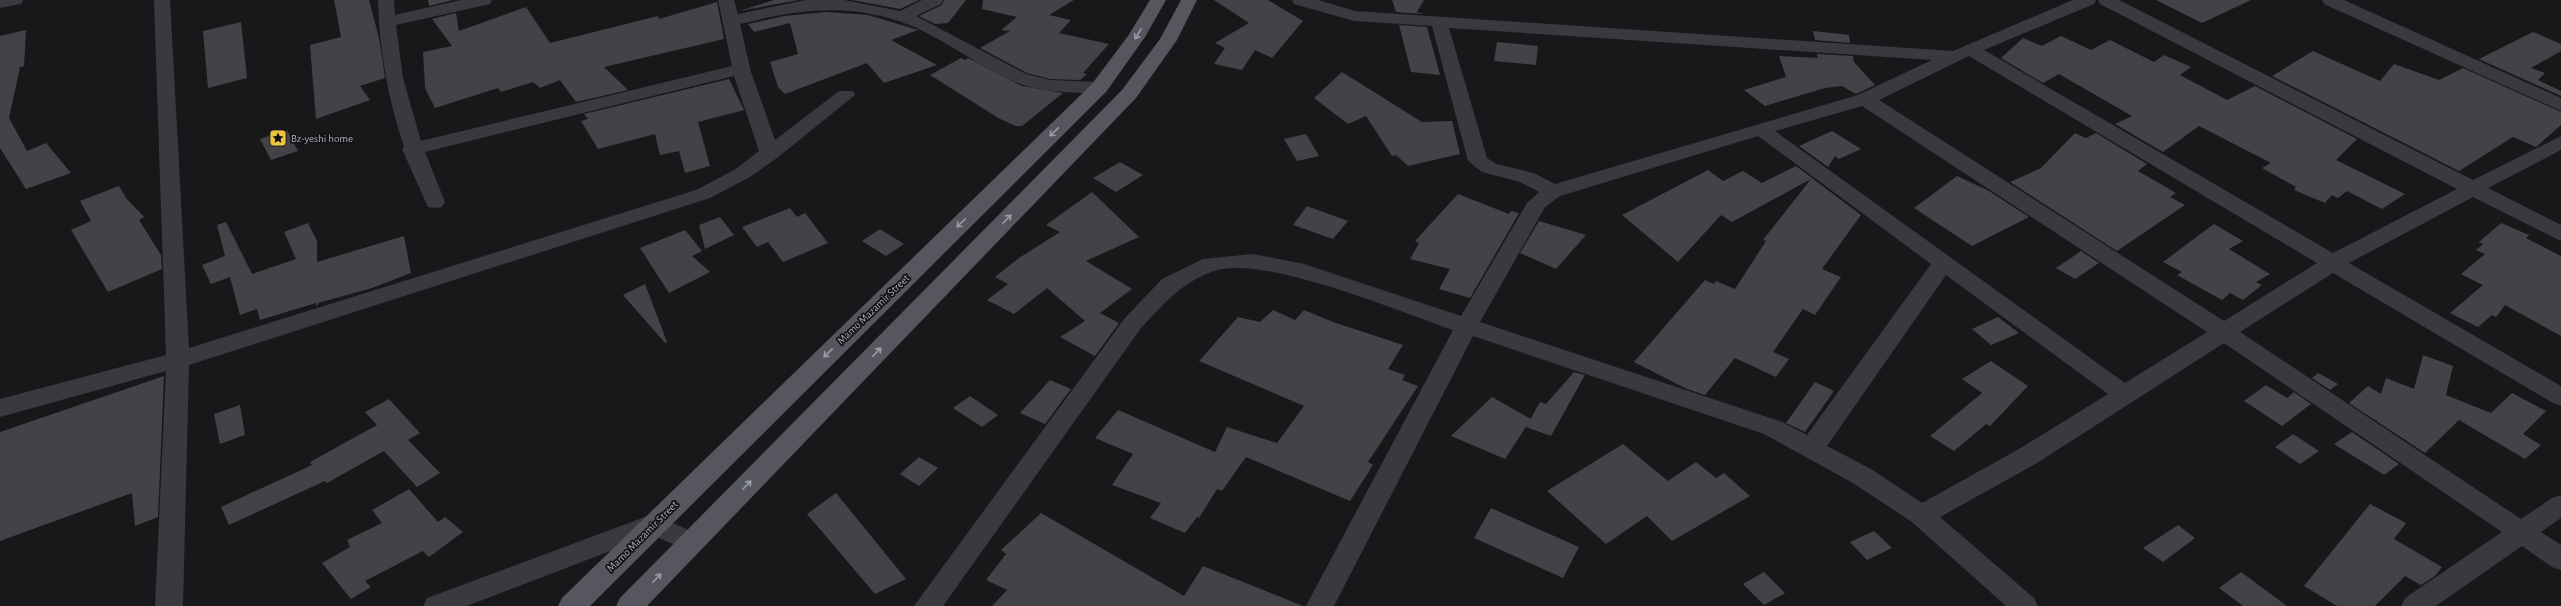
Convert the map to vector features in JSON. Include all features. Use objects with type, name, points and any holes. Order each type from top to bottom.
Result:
[{"type":"main road","name":"Mamo Mazamir Street","points":[[572,606],[653,524],[1099,88],[1136,37],[1158,0]]},
{"type":"main road","points":[[630,606],[1129,94],[1168,40],[1189,0]]},
{"type":"street","points":[[0,3],[15,0]]},
{"type":"street","points":[[162,0],[178,360],[169,606]]},
{"type":"street","points":[[386,0],[386,22],[392,79],[412,149],[435,202]]},
{"type":"street","points":[[386,22],[484,0]]},
{"type":"street","points":[[726,0],[741,69],[770,154]]},
{"type":"street","points":[[902,17],[935,0]]},
{"type":"street","points":[[1300,0],[1354,16],[1963,53],[2334,262],[2561,397]]},
{"type":"street","points":[[1354,16],[1361,0]]},
{"type":"street","points":[[1320,606],[1466,327],[1537,203],[1553,192],[1760,129],[1865,99],[1963,53],[2088,0]]},
{"type":"street","points":[[2106,0],[2561,234]]},
{"type":"street","points":[[2330,0],[2561,105]]},
{"type":"street","points":[[731,21],[787,8],[821,4],[902,17],[918,23],[1020,78],[1050,86],[1099,88]]},
{"type":"street","points":[[1440,22],[1478,161],[1489,168],[1527,176],[1553,192]]},
{"type":"street","points":[[412,149],[741,69]]},
{"type":"street","points":[[0,408],[178,360],[660,209],[703,194],[743,173],[846,95]]},
{"type":"street","points":[[1865,99],[2224,332],[2561,559]]},
{"type":"street","points":[[1760,129],[2124,394]]},
{"type":"street","points":[[1921,515],[2028,456],[2334,262],[2476,189],[2561,142]]},
{"type":"street","points":[[928,606],[1133,323],[1170,284],[1211,264],[1253,261],[1296,269],[1466,327],[1773,428],[1862,476],[1921,515],[2024,606]]},
{"type":"street","points":[[1811,449],[1944,263]]},
{"type":"street","points":[[2415,606],[2561,505]]},
{"type":"street","points":[[437,606],[653,524],[692,542]]},
{"type":"building","points":[[334,0],[369,0],[379,38],[385,78],[360,86],[370,100],[316,119],[310,45],[341,37]]},
{"type":"building","points":[[428,0],[453,0],[429,6]]},
{"type":"building","points":[[774,0],[799,0],[739,11]]},
{"type":"building","points":[[852,0],[919,0],[900,9]]},
{"type":"building","points":[[944,0],[966,0],[948,23],[935,24],[919,16],[942,5]]},
{"type":"building","points":[[983,0],[1074,0],[1049,15],[1071,20],[1059,33],[1109,44],[1083,73],[1087,74],[1080,80],[1050,79],[1027,73],[980,48],[1010,31],[1001,30],[1017,17],[982,9]]},
{"type":"building","points":[[1214,0],[1268,0],[1303,21],[1272,58],[1255,50],[1242,70],[1214,64],[1225,48],[1215,43],[1249,23]]},
{"type":"building","points":[[1392,0],[1424,0],[1417,12],[1423,14],[1396,12]]},
{"type":"building","points":[[2156,0],[2251,0],[2202,23]]},
{"type":"building","points":[[717,2],[724,39],[604,67],[628,90],[576,102],[560,80],[540,88],[533,82],[501,92],[498,88],[435,108],[425,88],[423,52],[452,46],[432,19],[456,13],[459,31],[526,7],[550,43],[658,16],[659,19]]},
{"type":"building","points":[[826,12],[868,15],[918,30],[891,40],[937,65],[884,83],[867,63],[785,94],[778,87],[770,62],[798,54],[790,23],[754,32],[748,24],[784,16]]},
{"type":"building","points":[[241,22],[247,78],[208,88],[203,31]]},
{"type":"building","points":[[1399,25],[1427,27],[1440,75],[1411,72]]},
{"type":"building","points":[[26,30],[24,66],[20,67],[9,118],[27,151],[46,143],[71,173],[26,189],[0,148],[0,36]]},
{"type":"building","points":[[1813,31],[1849,35],[1850,43],[1815,40]]},
{"type":"building","points":[[2533,32],[2561,44],[2561,51],[2531,68],[2545,73],[2538,80],[2561,91],[2561,96],[2479,59]]},
{"type":"building","points":[[2061,36],[2091,50],[2110,40],[2154,62],[2164,55],[2191,67],[2180,75],[2227,100],[2255,86],[2357,139],[2336,160],[2405,194],[2382,209],[2347,191],[2338,198],[2332,195],[2325,203],[2294,190],[2296,187],[2262,168],[2271,163],[2199,126],[2163,152],[2115,124],[2132,116],[2059,74],[2043,83],[2001,58],[2023,38],[2042,46]]},
{"type":"building","points":[[1497,42],[1538,46],[1536,65],[1494,61]]},
{"type":"building","points":[[2313,51],[2380,81],[2394,64],[2439,80],[2463,68],[2561,112],[2561,125],[2536,147],[2513,137],[2459,171],[2272,76]]},
{"type":"building","points":[[1817,54],[1853,56],[1854,62],[1875,85],[1856,94],[1842,86],[1825,88],[1765,106],[1744,90],[1786,77],[1779,56],[1818,58]]},
{"type":"building","points":[[961,58],[965,60],[968,58],[1022,86],[1063,93],[1022,126],[1016,126],[1000,119],[930,75]]},
{"type":"building","points":[[1342,72],[1422,122],[1452,121],[1460,154],[1408,166],[1396,155],[1392,156],[1366,116],[1348,124],[1314,98]]},
{"type":"building","points":[[729,79],[744,110],[698,122],[710,166],[685,173],[679,151],[660,155],[655,134],[598,149],[581,121],[588,119],[584,114]]},
{"type":"building","points":[[287,130],[298,151],[271,160],[260,139]]},
{"type":"building","points":[[1832,131],[1861,149],[1839,159],[1835,156],[1828,167],[1799,146]]},
{"type":"building","points":[[2075,133],[2086,138],[2096,133],[2147,164],[2138,171],[2176,193],[2170,197],[2185,205],[2117,251],[2010,182],[2041,168]]},
{"type":"building","points":[[1306,134],[1319,156],[1297,161],[1284,139]]},
{"type":"building","points":[[1120,162],[1143,175],[1116,192],[1093,178]]},
{"type":"building","points":[[1796,166],[1861,215],[1822,269],[1841,277],[1815,315],[1803,309],[1773,352],[1789,359],[1776,377],[1735,358],[1705,395],[1687,389],[1634,362],[1705,280],[1714,284],[1716,281],[1735,289],[1766,241],[1763,240],[1811,179],[1732,222],[1721,215],[1678,262],[1622,215],[1708,170],[1723,181],[1743,171],[1762,183]]},
{"type":"building","points":[[1957,176],[1989,191],[2029,217],[1972,246],[1914,208]]},
{"type":"building","points":[[119,186],[126,198],[144,217],[139,220],[161,255],[162,269],[108,292],[71,230],[91,221],[80,201]]},
{"type":"building","points":[[1092,192],[1139,237],[1086,261],[1132,289],[1100,313],[1119,323],[1095,356],[1060,337],[1085,321],[1047,288],[1014,314],[987,300],[1008,284],[995,277],[1019,258],[1060,232],[1046,225]]},
{"type":"building","points":[[1458,194],[1509,214],[1511,211],[1519,213],[1470,298],[1439,289],[1450,269],[1410,259],[1419,243],[1415,241]]},
{"type":"building","points":[[1307,206],[1348,221],[1333,239],[1293,225]]},
{"type":"building","points":[[790,208],[797,217],[805,213],[828,243],[783,262],[768,242],[757,247],[742,227]]},
{"type":"building","points":[[720,217],[734,235],[705,249],[699,225]]},
{"type":"building","points":[[1539,221],[1586,235],[1556,269],[1520,253]]},
{"type":"building","points":[[226,222],[252,274],[296,259],[284,232],[308,223],[317,241],[317,262],[404,236],[411,273],[372,288],[318,303],[317,307],[316,303],[260,320],[257,309],[240,315],[230,277],[211,284],[202,265],[225,256],[217,225]]},
{"type":"building","points":[[2501,223],[2529,235],[2526,238],[2561,256],[2561,336],[2505,305],[2496,317],[2492,315],[2478,327],[2450,313],[2483,285],[2461,274],[2485,254],[2476,250],[2483,244],[2479,242]]},
{"type":"building","points":[[2214,224],[2243,241],[2229,249],[2270,274],[2256,282],[2262,285],[2243,300],[2230,293],[2222,300],[2177,275],[2182,272],[2163,262]]},
{"type":"building","points":[[880,229],[904,244],[886,256],[862,241]]},
{"type":"building","points":[[685,230],[702,251],[692,256],[710,272],[669,293],[640,248]]},
{"type":"building","points":[[2081,251],[2099,263],[2075,279],[2056,268]]},
{"type":"building","points":[[645,284],[667,342],[665,343],[623,295]]},
{"type":"building","points":[[1273,310],[1295,320],[1304,310],[1333,322],[1403,345],[1388,369],[1405,375],[1402,380],[1418,386],[1368,462],[1373,465],[1350,501],[1246,457],[1222,491],[1217,489],[1199,518],[1197,517],[1185,533],[1150,518],[1161,503],[1112,485],[1133,454],[1095,438],[1118,410],[1215,452],[1227,427],[1277,443],[1304,406],[1199,361],[1238,317],[1260,322]]},
{"type":"building","points":[[1998,317],[2019,333],[1991,345],[1972,329]]},
{"type":"building","points":[[2423,355],[2453,366],[2446,395],[2491,413],[2512,393],[2546,411],[2523,434],[2541,445],[2525,459],[2459,420],[2425,453],[2349,403],[2368,386],[2381,394],[2386,378],[2414,389]]},
{"type":"building","points":[[1991,361],[2028,386],[1990,426],[1986,424],[1954,451],[1930,436],[1982,393],[1962,379]]},
{"type":"building","points":[[1574,372],[1585,375],[1551,436],[1526,427],[1540,402],[1546,404]]},
{"type":"building","points":[[2318,373],[2338,384],[2330,390],[2312,378]]},
{"type":"building","points":[[164,376],[158,517],[135,526],[132,493],[0,541],[0,432]]},
{"type":"building","points":[[1050,380],[1071,389],[1045,424],[1020,413]]},
{"type":"building","points":[[1815,382],[1834,391],[1805,432],[1786,423]]},
{"type":"building","points":[[2266,385],[2287,398],[2294,392],[2311,404],[2282,426],[2244,401]]},
{"type":"building","points":[[970,396],[998,415],[982,427],[953,408]]},
{"type":"building","points":[[1492,397],[1531,419],[1505,459],[1451,436]]},
{"type":"building","points":[[389,399],[420,433],[408,440],[440,473],[417,487],[384,451],[327,483],[325,481],[229,525],[221,507],[312,465],[310,462],[377,425],[365,412]]},
{"type":"building","points":[[240,405],[245,435],[220,444],[214,414]]},
{"type":"building","points":[[2352,432],[2399,464],[2384,475],[2334,444]]},
{"type":"building","points":[[2293,434],[2319,451],[2300,464],[2275,447]]},
{"type":"building","points":[[1623,444],[1668,481],[1696,462],[1716,478],[1724,473],[1750,496],[1672,541],[1647,516],[1606,544],[1547,491]]},
{"type":"building","points":[[919,457],[938,468],[919,486],[900,474]]},
{"type":"building","points":[[409,489],[438,522],[445,517],[463,532],[429,557],[423,551],[365,581],[371,587],[351,599],[322,563],[350,547],[347,540],[382,523],[372,510]]},
{"type":"building","points":[[836,493],[906,579],[875,594],[807,514]]},
{"type":"building","points":[[2370,504],[2406,523],[2394,539],[2442,567],[2435,576],[2421,585],[2405,576],[2375,606],[2337,606],[2304,586]]},
{"type":"building","points":[[1491,508],[1579,547],[1563,578],[1474,538]]},
{"type":"building","points":[[1041,513],[1184,596],[1203,566],[1303,606],[992,606],[1007,590],[986,580],[1006,554],[1001,550]]},
{"type":"building","points":[[2178,525],[2195,538],[2163,562],[2143,548]]},
{"type":"building","points":[[1874,531],[1892,548],[1867,560],[1850,542]]},
{"type":"building","points":[[1764,572],[1785,593],[1764,605],[1743,584]]},
{"type":"building","points":[[2241,572],[2287,606],[2243,606],[2219,588]]},
{"type":"place","name":"Bz-yeshi home","points":[[278,138]]}]
